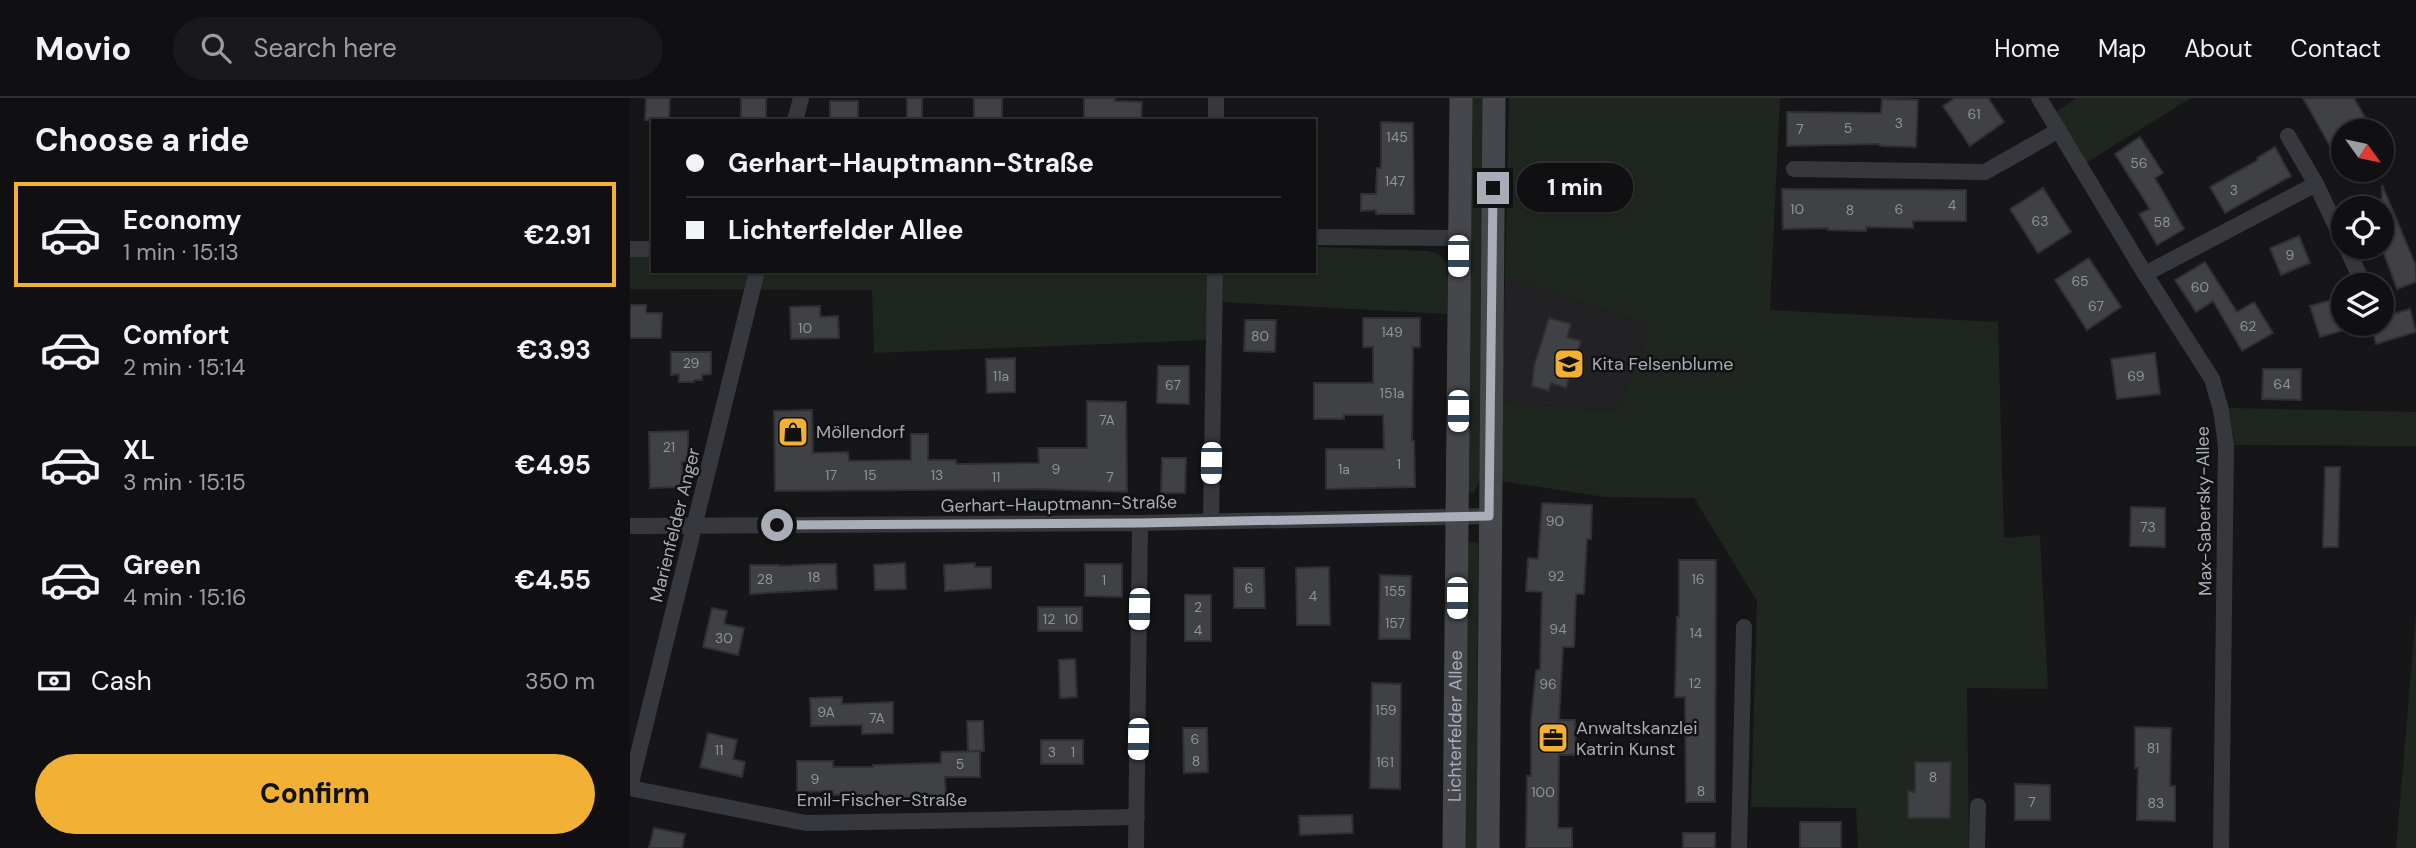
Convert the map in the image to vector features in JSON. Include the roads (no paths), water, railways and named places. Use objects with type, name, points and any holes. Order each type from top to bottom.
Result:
[{"type":"main road","name":"Lichterfelder Allee","points":[[1454,848],[1461,98]]},
{"type":"main road","name":"Lichterfelder Allee","points":[[1488,848],[1494,98]]},
{"type":"street","points":[[796,119],[801,98]]},
{"type":"street","points":[[1216,98],[1216,119]]},
{"type":"street","name":"Max-Sabersky-Allee","points":[[2039,98],[2212,379],[2221,410],[2226,446],[2221,848]]},
{"type":"street","points":[[1794,169],[1984,172],[2059,130]]},
{"type":"street","points":[[2288,136],[2331,216]]},
{"type":"street","points":[[2145,274],[2316,184]]},
{"type":"street","points":[[1316,237],[1459,238]]},
{"type":"street","points":[[630,249],[651,249]]},
{"type":"street","name":"Marienfelder Anger","points":[[630,788],[757,273]]},
{"type":"street","points":[[1210,521],[1215,273]]},
{"type":"street","name":"Gerhart-Hauptmann-Straße","points":[[630,526],[1140,523],[1489,516]]},
{"type":"street","points":[[1136,848],[1140,523]]},
{"type":"street","points":[[1739,848],[1744,627]]},
{"type":"street","name":"Emil-Fischer-Straße","points":[[630,788],[806,822],[1137,817]]},
{"type":"street","points":[[1977,848],[1978,806]]},
{"type":"place","name":"Kita Felsenblume","points":[[1569,364]]},
{"type":"place","name":"Möllendorf","points":[[793,432]]},
{"type":"place","name":"Anwaltskanzlei Katrin Kunst","points":[[1553,738]]}]
